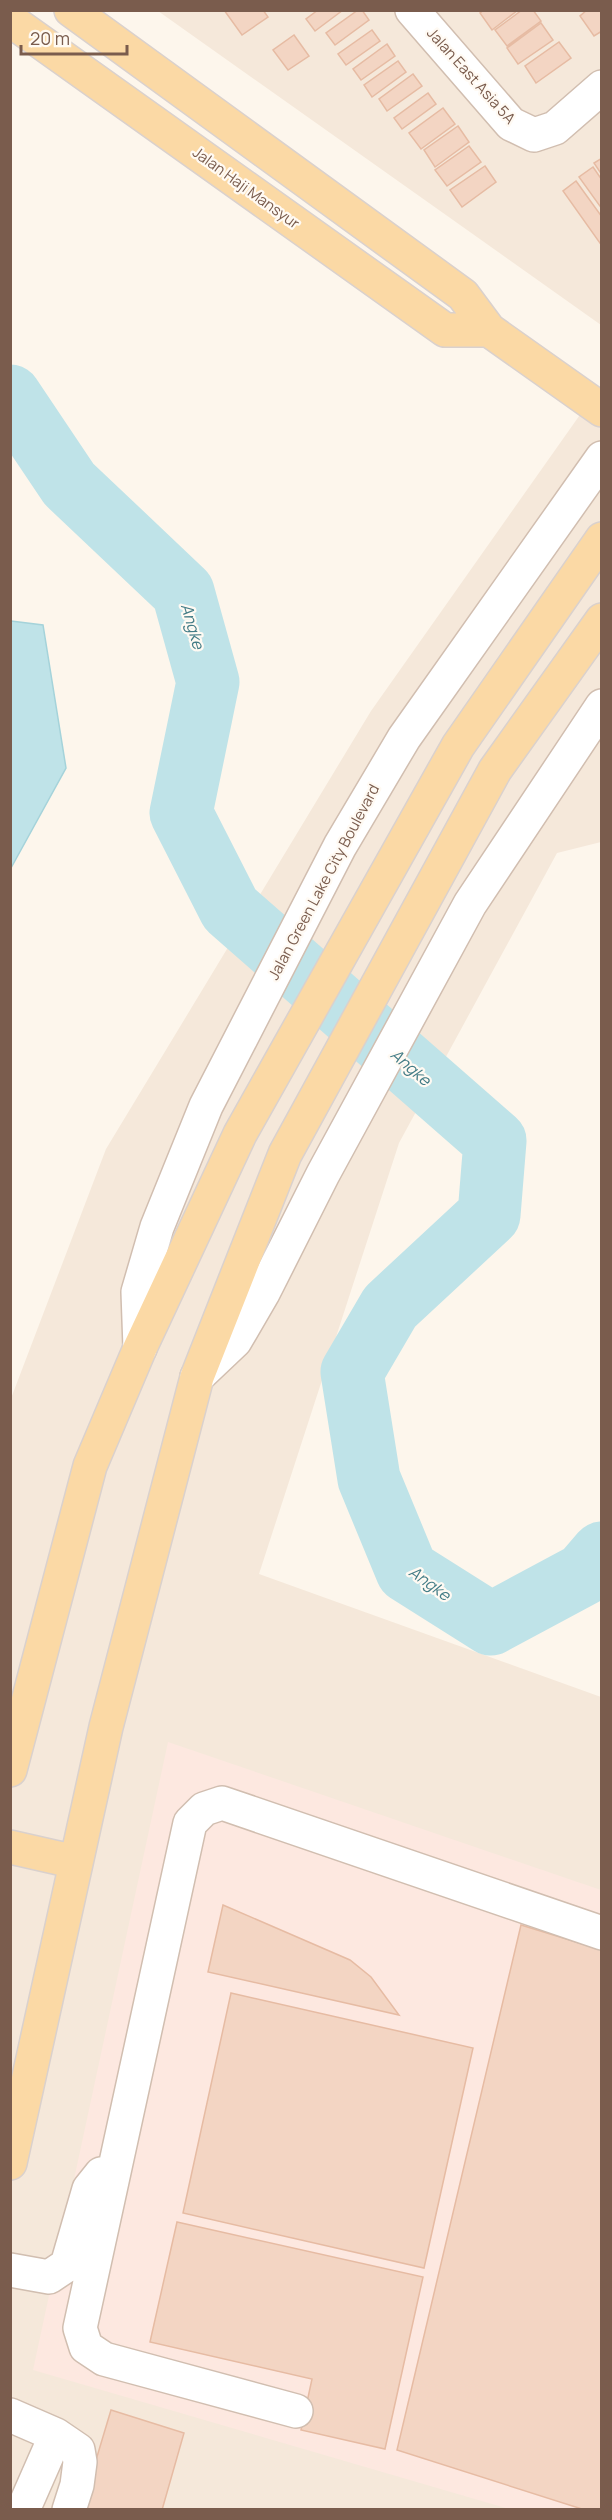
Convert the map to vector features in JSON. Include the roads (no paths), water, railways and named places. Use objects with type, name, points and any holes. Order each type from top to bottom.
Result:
[{"type":"main road","points":[[70,10],[463,295],[489,330],[602,410]]},
{"type":"main road","name":"Jalan Haji Mansyur","points":[[10,20],[445,330],[489,330]]},
{"type":"main road","points":[[10,1770],[90,1466],[140,1348],[240,1134],[458,746],[602,539]]},
{"type":"main road","points":[[10,2163],[106,1727],[196,1377],[285,1154],[495,770],[602,620]]},
{"type":"main road","points":[[10,1847],[76,1862]]},
{"type":"street","name":"Jalan East Asia 5A","points":[[412,10],[511,124],[534,135],[555,128],[602,87]]},
{"type":"street","name":"Jalan Green Lake City Boulevard","points":[[140,1348],[138,1292],[157,1227],[206,1106],[340,846],[404,738],[588,488],[602,458]]},
{"type":"street","points":[[196,1377],[235,1341],[470,904],[602,706]]},
{"type":"street","points":[[296,2411],[104,2359],[86,2347],[80,2328],[190,1823],[204,1809],[222,1803],[602,1933]]},
{"type":"street","points":[[10,2270],[49,2277],[67,2265],[88,2189],[119,2151]]},
{"type":"street","points":[[10,2415],[56,2435],[78,2450],[80,2462],[69,2510]]},
{"type":"street","points":[[23,2510],[56,2435]]},
{"type":"water","points":[[11,621],[43,625],[66,768],[11,868]]},
{"type":"waterway","name":"Angke","points":[[10,396],[69,484],[183,592],[208,682],[181,813],[230,909],[495,1141],[489,1215],[390,1307],[352,1372],[369,1479],[407,1571],[491,1624],[584,1574],[602,1553]]}]
